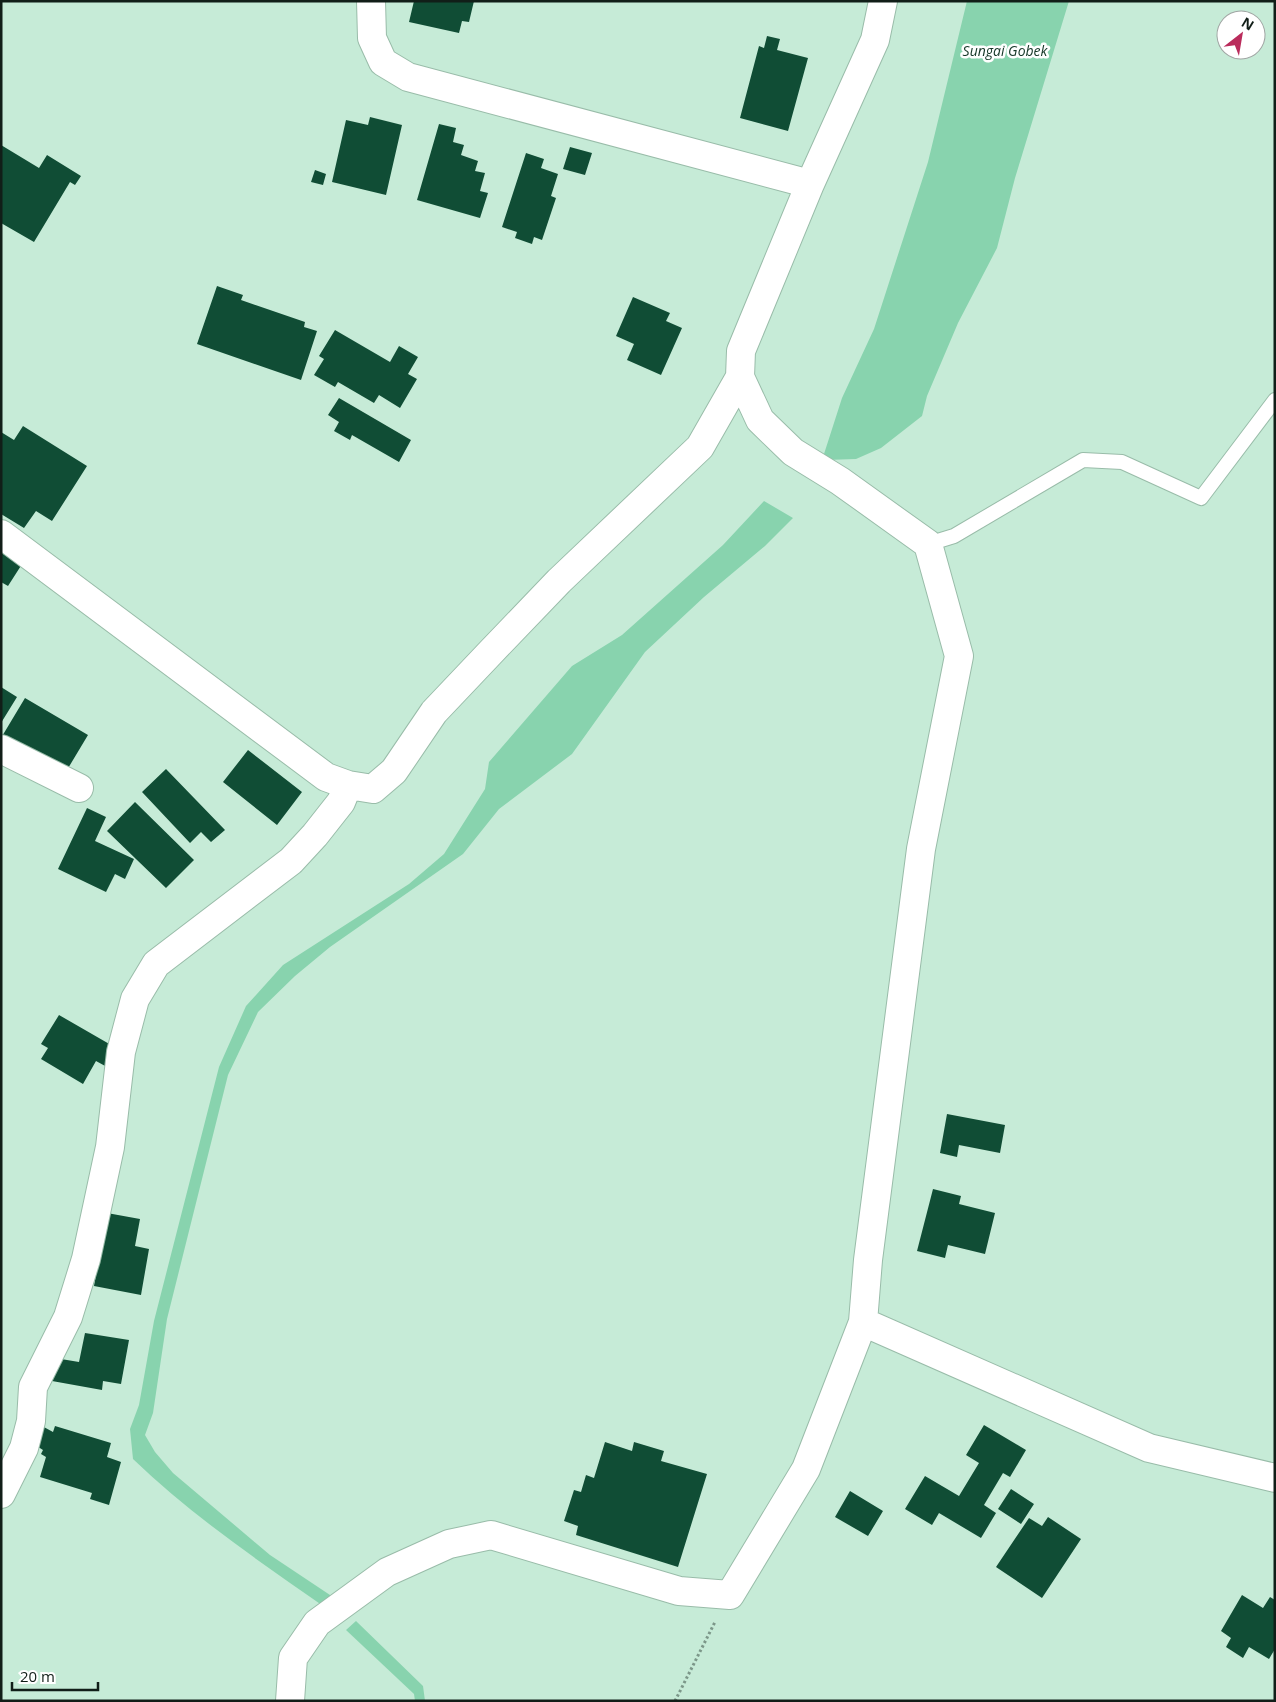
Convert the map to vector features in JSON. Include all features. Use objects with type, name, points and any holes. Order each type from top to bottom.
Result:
[{"type":"street","points":[[371,1],[372,38],[383,62],[408,77],[810,184]]},
{"type":"street","points":[[290,1701],[293,1658],[318,1623],[387,1572],[449,1544],[491,1535],[679,1591],[730,1595],[806,1469],[863,1322],[868,1260],[921,849],[959,656],[928,544],[840,480],[793,452],[760,420],[740,377],[741,351],[810,184],[875,40],[883,1]]},
{"type":"street","points":[[1,534],[326,777],[348,785],[373,789],[394,771],[440,705],[559,581],[700,446],[740,377]]},
{"type":"street","points":[[1,749],[79,788]]},
{"type":"street","points":[[1,1494],[24,1448],[31,1421],[33,1387],[68,1317],[86,1259],[110,1147],[121,1052],[135,999],[156,964],[290,861],[320,829],[341,802],[348,785]]},
{"type":"street","points":[[863,1322],[1149,1448],[1275,1478]]},
{"type":"lane","points":[[928,544],[954,536],[1083,460],[1122,462],[1201,498],[1275,400]]},
{"type":"path","points":[[675,1701],[730,1595]]},
{"type":"water","name":"Sungai Gobek","points":[[967,1],[1069,1],[1015,178],[997,248],[958,323],[927,396],[922,416],[881,448],[856,459],[825,460],[824,454],[842,398],[874,329],[928,162]]},
{"type":"water","points":[[764,501],[793,518],[765,546],[704,597],[645,652],[572,754],[499,809],[463,854],[330,947],[295,976],[258,1012],[228,1075],[167,1319],[153,1413],[145,1435],[155,1452],[173,1473],[270,1555],[336,1599],[326,1608],[202,1519],[133,1459],[130,1429],[139,1405],[154,1321],[219,1067],[246,1006],[283,965],[409,884],[444,854],[485,789],[489,762],[572,666],[622,635],[723,545]]},
{"type":"water","points":[[356,1621],[423,1686],[425,1701],[415,1701],[414,1694],[346,1630]]},
{"type":"building","points":[[414,1],[474,1],[469,22],[462,21],[459,33],[409,22]]},
{"type":"building","points":[[767,36],[780,39],[777,50],[808,58],[788,131],[740,118],[759,46],[764,48]]},
{"type":"building","points":[[370,117],[402,125],[386,195],[332,182],[346,120],[368,125]]},
{"type":"building","points":[[439,124],[456,128],[453,142],[464,145],[461,155],[478,161],[475,171],[485,173],[480,191],[488,193],[480,218],[417,200]]},
{"type":"building","points":[[1,145],[39,168],[47,155],[81,176],[75,185],[70,182],[34,242],[1,223]]},
{"type":"building","points":[[570,147],[592,153],[585,175],[563,169]]},
{"type":"building","points":[[526,153],[544,159],[541,168],[558,174],[551,196],[556,198],[542,240],[534,237],[532,244],[515,238],[517,232],[502,227]]},
{"type":"building","points":[[315,170],[326,174],[323,185],[311,182]]},
{"type":"building","points":[[217,286],[243,295],[241,300],[305,322],[304,327],[317,331],[301,380],[197,344]]},
{"type":"building","points":[[633,297],[670,313],[666,321],[682,328],[661,375],[627,360],[634,344],[616,336]]},
{"type":"building","points":[[335,330],[390,362],[399,346],[418,357],[408,374],[417,379],[400,408],[379,395],[374,403],[338,382],[335,387],[314,375],[324,359],[319,356]]},
{"type":"building","points":[[339,398],[411,440],[399,462],[352,435],[350,440],[334,431],[339,422],[328,415]]},
{"type":"building","points":[[23,426],[87,466],[52,521],[36,511],[24,528],[1,514],[1,432],[14,440]]},
{"type":"building","points":[[1,547],[24,561],[8,586],[1,582]]},
{"type":"building","points":[[1,687],[17,697],[1,723]]},
{"type":"building","points":[[25,698],[88,735],[67,770],[1,738]]},
{"type":"building","points":[[248,750],[302,792],[277,825],[223,782]]},
{"type":"building","points":[[166,769],[225,830],[211,842],[201,832],[190,843],[142,792]]},
{"type":"building","points":[[135,802],[194,860],[166,888],[107,831]]},
{"type":"building","points":[[87,808],[106,817],[95,841],[134,859],[125,879],[115,874],[106,892],[58,869]]},
{"type":"building","points":[[59,1015],[118,1049],[107,1067],[96,1061],[83,1084],[41,1059],[48,1048],[41,1044]]},
{"type":"building","points":[[947,1114],[1005,1125],[1000,1153],[959,1145],[957,1157],[940,1153]]},
{"type":"building","points":[[933,1189],[961,1196],[959,1204],[995,1213],[985,1254],[948,1245],[945,1258],[917,1251]]},
{"type":"building","points":[[107,1213],[140,1219],[135,1246],[149,1249],[141,1295],[94,1286]]},
{"type":"building","points":[[85,1333],[129,1340],[121,1384],[103,1381],[102,1390],[52,1381],[55,1358],[79,1362]]},
{"type":"building","points":[[984,1425],[1026,1450],[1010,1477],[1003,1473],[984,1505],[996,1513],[981,1538],[939,1513],[932,1525],[905,1509],[925,1476],[959,1496],[979,1463],[966,1455]]},
{"type":"building","points":[[42,1426],[53,1432],[55,1426],[111,1443],[107,1457],[121,1462],[109,1505],[90,1499],[92,1493],[40,1477],[46,1457],[41,1454],[43,1450],[32,1443]]},
{"type":"building","points":[[605,1442],[632,1451],[634,1442],[664,1451],[661,1461],[707,1474],[678,1567],[576,1535],[578,1526],[564,1521],[574,1490],[581,1492],[586,1475],[594,1478]]},
{"type":"building","points":[[1011,1489],[1034,1504],[1021,1524],[998,1509]]},
{"type":"building","points":[[850,1491],[883,1511],[868,1536],[835,1517]]},
{"type":"building","points":[[1048,1517],[1081,1539],[1042,1598],[996,1567],[1029,1518],[1042,1526]]},
{"type":"building","points":[[1242,1595],[1263,1608],[1270,1597],[1275,1600],[1275,1649],[1269,1659],[1249,1647],[1243,1658],[1226,1647],[1231,1638],[1221,1631]]}]
